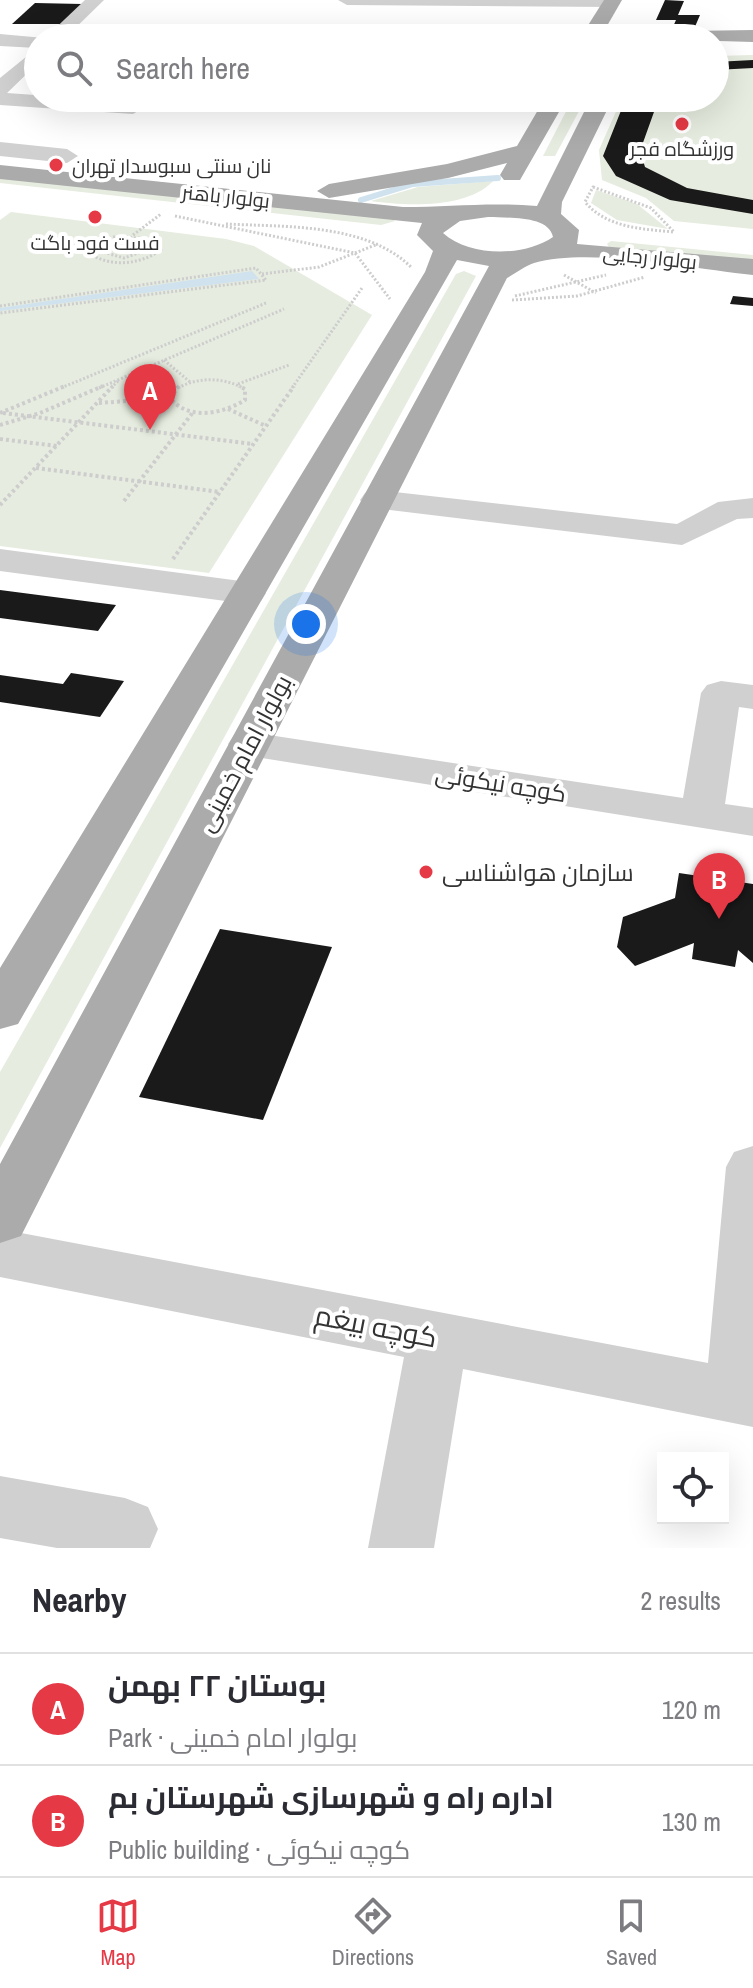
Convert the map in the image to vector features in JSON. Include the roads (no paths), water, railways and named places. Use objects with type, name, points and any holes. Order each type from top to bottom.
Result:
[{"type":"main road","points":[[607,24],[616,1]]},
{"type":"main road","points":[[729,35],[753,36]]},
{"type":"main road","points":[[729,47],[753,47]]},
{"type":"main road","points":[[488,209],[548,112]]},
{"type":"main road","points":[[555,222],[550,202],[595,112]]},
{"type":"main road","points":[[250,199],[387,183],[523,157],[568,166]]},
{"type":"main road","name":"بولوار باهنر","points":[[0,172],[403,215],[437,250]]},
{"type":"main road","name":"بولوار باهنر","points":[[0,187],[390,230],[437,250]]},
{"type":"main road","name":"بولوار رجایی","points":[[437,250],[488,209],[608,236],[753,251]]},
{"type":"main road","name":"بولوار امام خمینی","points":[[0,1219],[377,500],[524,275],[566,240],[555,222]]},
{"type":"main road","points":[[0,1011],[248,593],[437,250]]},
{"type":"main road","name":"بولوار رجایی","points":[[437,250],[524,275],[600,251],[753,267]]},
{"type":"street","points":[[69,24],[95,0]]},
{"type":"street","points":[[347,0],[616,1]]},
{"type":"street","points":[[382,24],[402,0]]},
{"type":"street","points":[[0,40],[24,48]]},
{"type":"street","points":[[1,90],[24,66]]},
{"type":"street","points":[[1,90],[24,93]]},
{"type":"street","points":[[0,149],[67,156]]},
{"type":"street","points":[[377,500],[682,535],[730,509],[753,508]]},
{"type":"street","points":[[0,560],[248,593]]},
{"type":"street","points":[[702,814],[721,693],[753,697]]},
{"type":"street","name":"کوچه نیکوئی","points":[[249,744],[753,822]]},
{"type":"street","points":[[744,1398],[753,1167]]},
{"type":"street","name":"کوچه بیغم","points":[[0,1253],[744,1398]]},
{"type":"street","points":[[401,1548],[438,1338]]},
{"type":"street","points":[[0,1507],[125,1529]]},
{"type":"water","points":[[252,271],[259,279],[0,311],[0,308]]},
{"type":"waterway","points":[[361,200],[413,184],[498,178]]},
{"type":"place","name":"ورزشگاه فجر","points":[[682,124]]},
{"type":"place","name":"نان سنتی سبوسدار تهران","points":[[56,165]]},
{"type":"place","name":"فست فود باگت","points":[[95,217]]},
{"type":"place","name":"بوستان ۲۲ بهمن","points":[[150,430]]},
{"type":"place","name":"سازمان هواشناسی","points":[[426,872]]},
{"type":"place","name":"اداره راه و شهرسازی شهرستان بم","points":[[719,919]]}]
